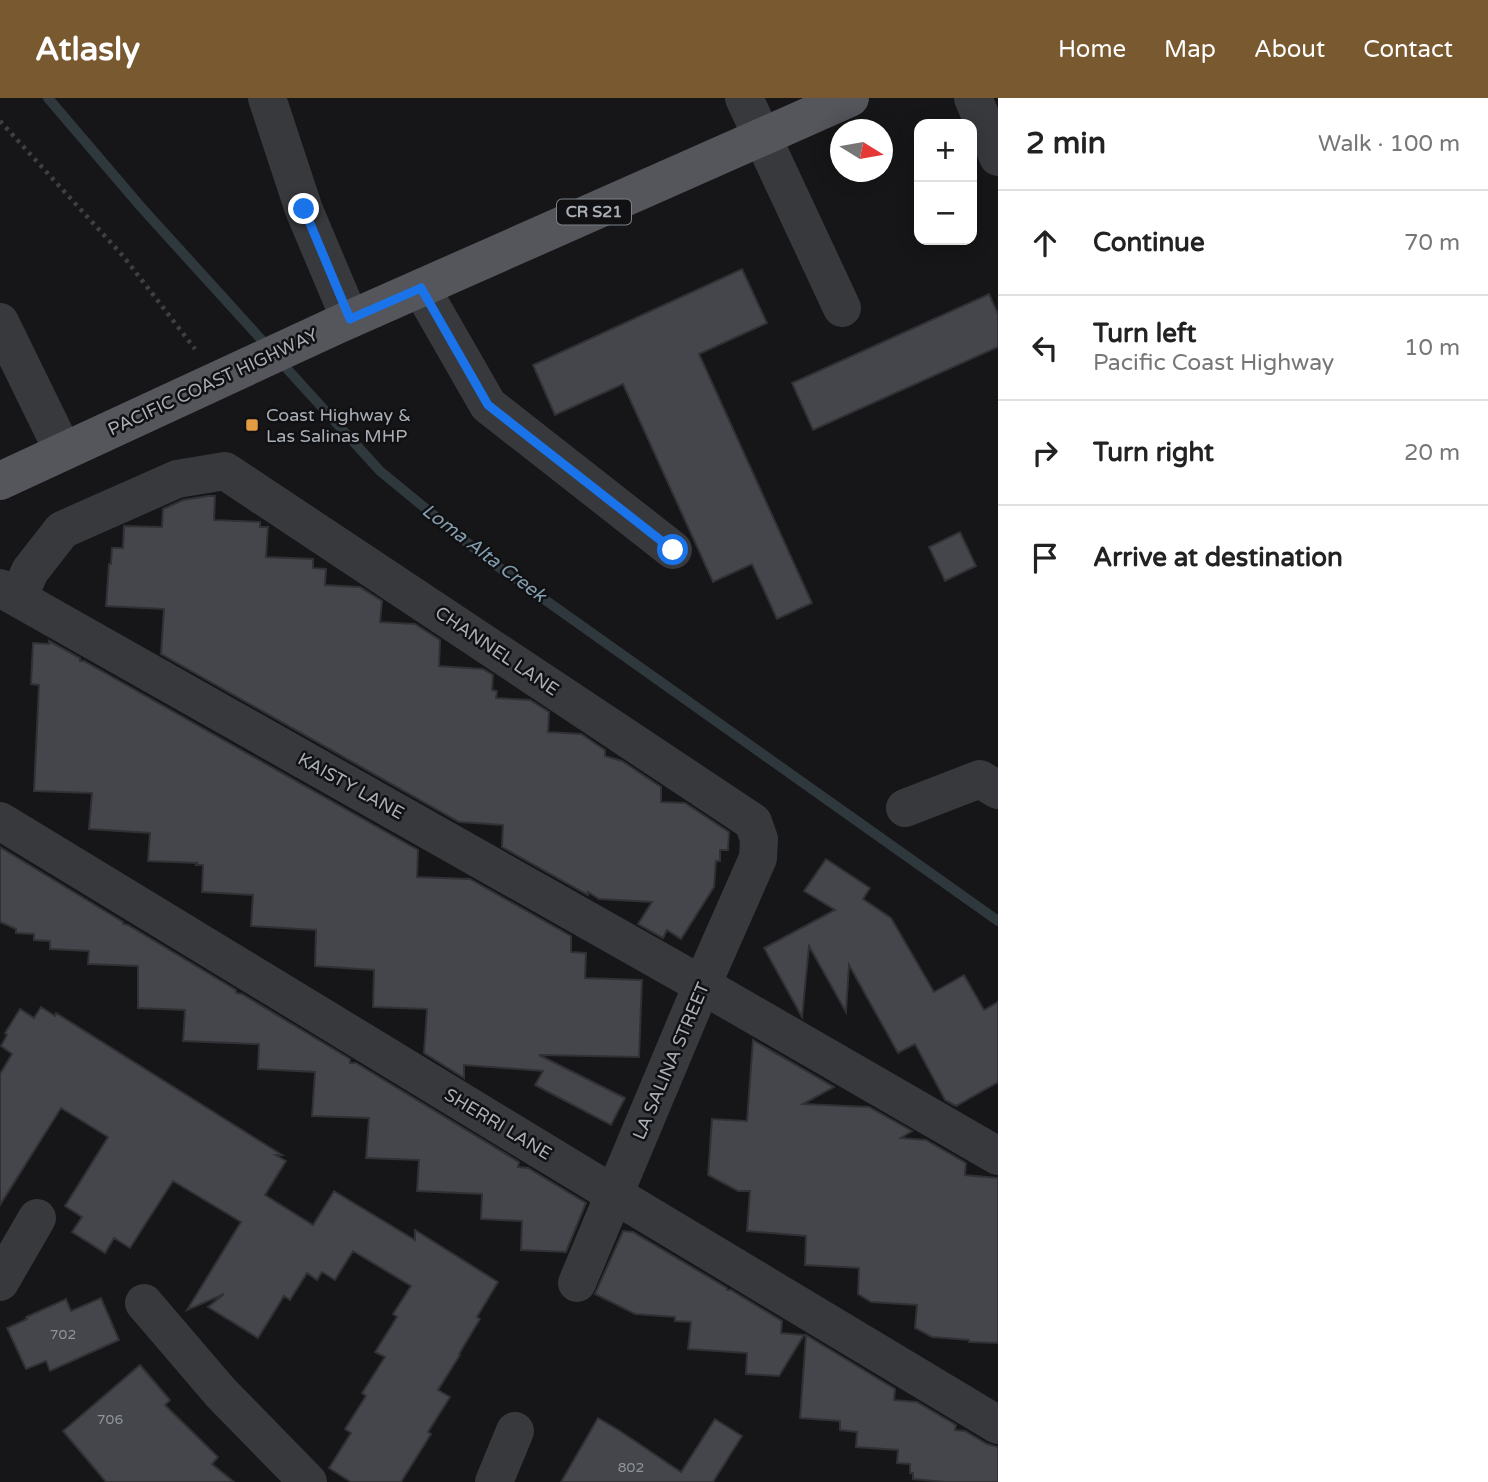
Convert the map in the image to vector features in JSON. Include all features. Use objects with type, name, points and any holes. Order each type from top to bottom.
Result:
[{"type":"main road","name":"PACIFIC COAST HIGHWAY","points":[[0,481],[344,322],[850,98]]},
{"type":"street","points":[[267,98],[344,322]]},
{"type":"street","points":[[744,98],[842,308]]},
{"type":"street","points":[[973,98],[998,157]]},
{"type":"street","points":[[421,288],[488,405],[673,550]]},
{"type":"street","points":[[0,323],[8,361],[63,451]]},
{"type":"street","name":"CHANNEL LANE","points":[[9,593],[62,530],[177,479],[225,471],[753,822],[759,839]]},
{"type":"street","name":"KAISTY LANE","points":[[9,593],[702,985]]},
{"type":"street","points":[[905,808],[992,780]]},
{"type":"street","name":"SHERRI LANE","points":[[0,821],[998,1425]]},
{"type":"street","name":"LA SALINA STREET","points":[[577,1283],[758,858],[759,839]]},
{"type":"street","points":[[702,985],[998,1156]]},
{"type":"street","points":[[0,1282],[37,1218]]},
{"type":"street","points":[[144,1303],[221,1392],[308,1482]]},
{"type":"street","points":[[494,1482],[515,1431]]},
{"type":"path","points":[[0,121],[124,257],[218,379]]},
{"type":"building","points":[[742,269],[767,323],[699,354],[812,603],[777,619],[752,564],[713,582],[623,384],[555,415],[533,365]]},
{"type":"building","points":[[989,294],[998,314],[998,347],[813,430],[792,383]]},
{"type":"building","points":[[215,496],[214,520],[260,522],[260,527],[268,527],[266,557],[313,559],[313,568],[326,569],[325,585],[360,587],[382,601],[380,622],[415,624],[440,640],[439,666],[483,669],[493,675],[492,690],[497,691],[496,698],[530,700],[549,712],[548,732],[581,734],[605,750],[605,756],[622,761],[661,787],[661,802],[685,803],[729,832],[728,850],[720,850],[720,861],[716,861],[714,887],[681,939],[667,930],[663,938],[638,924],[652,902],[599,899],[588,892],[588,895],[502,847],[503,825],[459,822],[161,654],[164,609],[106,606],[112,548],[123,548],[124,526],[162,527],[163,509],[183,500]]},
{"type":"building","points":[[960,532],[976,566],[945,581],[929,547]]},
{"type":"building","points":[[49,641],[80,658],[80,661],[418,850],[417,877],[470,879],[571,936],[571,952],[586,953],[585,978],[642,980],[639,1057],[539,1055],[625,1098],[611,1125],[535,1085],[543,1071],[464,1065],[464,1078],[424,1053],[427,1009],[373,1007],[374,970],[315,966],[316,930],[251,926],[253,895],[202,892],[203,865],[196,865],[197,863],[148,861],[150,833],[89,829],[92,793],[34,791],[39,685],[31,684],[33,643],[49,644]]},
{"type":"building","points":[[0,847],[123,924],[236,990],[236,993],[242,994],[350,1059],[350,1063],[356,1063],[519,1162],[518,1167],[528,1168],[586,1203],[566,1252],[521,1250],[522,1221],[481,1219],[482,1194],[417,1191],[419,1160],[366,1158],[369,1118],[312,1116],[315,1072],[258,1069],[259,1044],[183,1041],[185,1010],[138,1008],[138,966],[88,964],[89,951],[50,949],[50,941],[34,940],[34,934],[16,933],[16,929],[0,922]]},
{"type":"building","points":[[826,859],[870,888],[863,899],[891,918],[934,992],[964,975],[984,1010],[998,1002],[998,1082],[956,1106],[945,1100],[915,1044],[898,1053],[849,965],[846,1012],[809,946],[802,1017],[764,948],[835,910],[804,891]]},
{"type":"building","points":[[41,1007],[55,1016],[56,1013],[282,1155],[276,1155],[286,1161],[265,1195],[313,1225],[334,1191],[415,1240],[415,1230],[498,1282],[477,1317],[480,1319],[460,1355],[438,1390],[450,1397],[401,1482],[351,1482],[329,1468],[351,1433],[345,1429],[366,1396],[362,1393],[385,1357],[375,1352],[397,1317],[393,1314],[411,1286],[353,1251],[335,1280],[322,1272],[317,1280],[307,1273],[290,1300],[284,1296],[258,1338],[208,1307],[224,1294],[187,1310],[241,1222],[173,1181],[130,1248],[114,1238],[105,1253],[72,1232],[82,1217],[65,1206],[108,1137],[61,1108],[0,1205],[0,1074],[12,1054],[1,1046],[7,1035],[5,1033],[20,1009],[34,1018]]},
{"type":"building","points":[[753,1040],[834,1087],[803,1104],[869,1107],[912,1131],[901,1138],[926,1140],[966,1163],[965,1175],[998,1178],[998,1343],[932,1337],[915,1328],[917,1305],[871,1302],[858,1294],[859,1268],[805,1265],[806,1236],[747,1231],[750,1191],[738,1191],[708,1175],[712,1119],[747,1121]]},
{"type":"building","points":[[623,1231],[633,1232],[782,1321],[781,1333],[804,1335],[779,1376],[746,1374],[747,1353],[688,1349],[691,1322],[675,1321],[675,1317],[635,1314],[595,1294]]},
{"type":"building","points":[[101,1298],[119,1340],[50,1371],[46,1361],[26,1369],[7,1328],[66,1299],[71,1311]]},
{"type":"building","points":[[806,1335],[895,1389],[894,1400],[917,1402],[956,1425],[955,1430],[965,1431],[998,1447],[998,1482],[913,1479],[910,1464],[897,1463],[898,1450],[856,1447],[857,1432],[840,1430],[840,1421],[800,1418]]},
{"type":"building","points":[[140,1365],[170,1400],[165,1405],[218,1457],[212,1464],[234,1482],[106,1482],[63,1431]]},
{"type":"building","points":[[598,1418],[681,1472],[715,1419],[742,1436],[713,1482],[561,1482]]},
{"type":"waterway","name":"Loma Alta Creek","points":[[48,98],[141,207],[269,348]]},
{"type":"waterway","name":"Loma Alta Creek","points":[[279,360],[380,471],[486,558],[998,921]]},
{"type":"place","name":"Coast Highway & Las Salinas MHP","points":[[252,425]]},
{"type":"route","points":[[304,209],[350,319],[421,288],[488,405],[673,550]]}]
